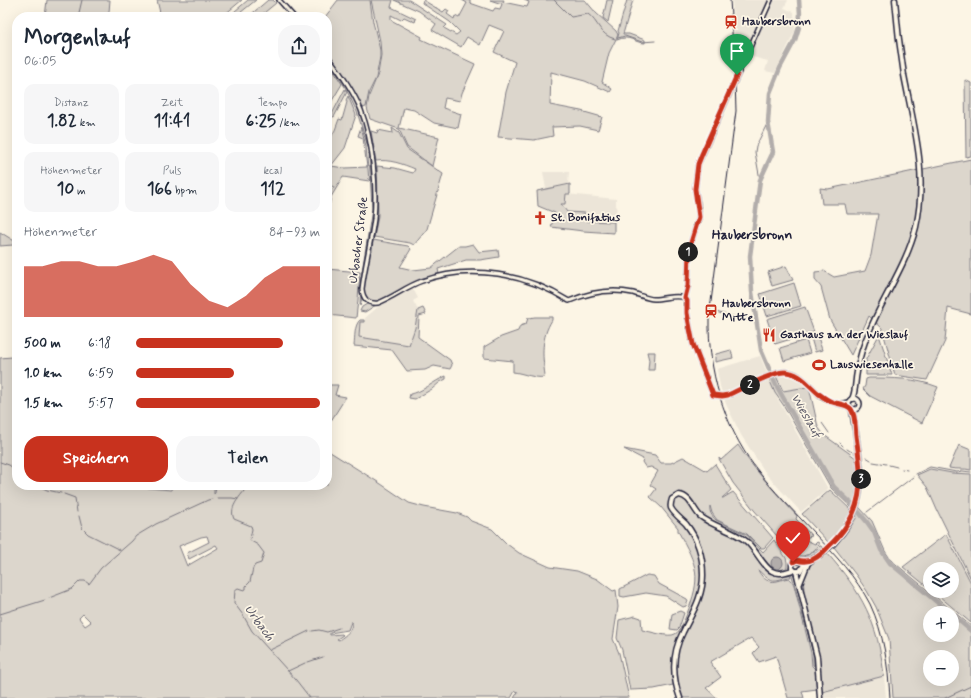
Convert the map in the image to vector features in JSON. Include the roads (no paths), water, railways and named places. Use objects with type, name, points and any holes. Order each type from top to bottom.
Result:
[{"type":"main road","points":[[680,698],[674,668],[675,657],[679,642],[700,599],[703,575],[702,557],[696,540],[671,507],[671,502],[674,497],[679,495],[686,497],[697,512],[705,519],[746,541],[755,550],[766,567],[775,573],[795,569],[822,553],[834,543],[847,526],[853,515],[858,500],[861,484],[861,467],[851,406],[857,372],[868,333],[911,244],[919,212],[921,186],[919,152],[904,75],[895,0]]},
{"type":"main road","points":[[851,406],[859,406],[855,388]]},
{"type":"main road","points":[[851,406],[857,400]]},
{"type":"main road","points":[[802,564],[795,561],[793,562],[800,584],[817,656],[820,698]]},
{"type":"main road","points":[[800,584],[810,561]]},
{"type":"street","points":[[279,0],[290,12]]},
{"type":"street","points":[[771,0],[698,164],[695,189],[699,217],[689,249],[688,286],[685,298],[687,301],[687,313],[693,344],[713,395],[728,395],[768,377],[784,372],[797,374],[826,399],[851,406]]},
{"type":"street","name":"Urbacher Straße","points":[[332,63],[358,102],[368,133],[374,176],[375,204],[362,289],[365,299],[370,303],[378,303],[413,284],[439,276],[463,273],[489,273],[510,276],[545,287],[569,301],[588,294],[611,291],[633,293],[652,299],[682,296],[685,298]]},
{"type":"waterway","name":"Urbach","points":[[79,12],[82,0]]},
{"type":"waterway","points":[[554,0],[571,17],[588,14],[606,35],[615,39]]},
{"type":"waterway","name":"Wieslauf","points":[[799,0],[799,27],[795,40],[780,68],[770,93],[768,122],[773,152],[760,180],[750,256],[752,292],[761,350],[776,385],[834,487],[852,504],[867,522],[874,532],[881,550],[890,563],[942,606]]},
{"type":"waterway","points":[[618,38],[625,36],[642,42],[655,41]]},
{"type":"waterway","points":[[760,180],[755,152],[756,146],[768,122]]},
{"type":"waterway","points":[[715,312],[728,315]]},
{"type":"waterway","points":[[732,316],[749,319]]},
{"type":"waterway","points":[[811,420],[816,419]]},
{"type":"waterway","points":[[822,423],[829,433]]},
{"type":"waterway","points":[[840,443],[843,446]]},
{"type":"waterway","points":[[866,457],[871,460]]},
{"type":"waterway","points":[[0,462],[12,467]]},
{"type":"waterway","points":[[873,462],[879,463]]},
{"type":"waterway","points":[[881,463],[886,464]]},
{"type":"waterway","points":[[889,465],[897,467]]},
{"type":"waterway","points":[[916,474],[930,467],[957,472],[971,472]]},
{"type":"waterway","points":[[902,469],[907,470]]},
{"type":"waterway","points":[[867,512],[913,477]]},
{"type":"waterway","points":[[47,490],[61,493]]},
{"type":"waterway","name":"Urbach","points":[[244,490],[233,507],[233,515],[234,519],[251,526],[252,529],[250,539]]},
{"type":"waterway","points":[[64,494],[75,498],[77,512]]},
{"type":"waterway","points":[[217,498],[238,499]]},
{"type":"waterway","points":[[49,598],[72,589],[80,581],[85,581],[89,584],[101,568],[136,536],[156,524],[212,499]]},
{"type":"waterway","points":[[79,516],[82,528],[88,534],[120,550]]},
{"type":"waterway","name":"Urbach","points":[[251,541],[258,545],[264,553],[261,563],[255,565],[253,568],[250,582],[246,586],[246,589],[244,590],[238,588],[235,590],[234,603],[252,631],[310,698]]},
{"type":"waterway","points":[[0,614],[45,600]]},
{"type":"waterway","name":"Wieslauf","points":[[959,620],[971,631]]},
{"type":"waterway","points":[[312,631],[319,630],[327,632],[339,628]]},
{"type":"waterway","points":[[270,650],[309,631]]},
{"type":"waterway","points":[[308,662],[323,657]]},
{"type":"waterway","points":[[288,671],[305,663]]},
{"type":"waterway","points":[[945,698],[971,686]]},
{"type":"railway","points":[[730,0],[736,111],[709,317],[709,337],[715,377],[726,415],[734,433],[755,467],[776,493],[845,567],[870,604],[882,638],[890,698]]},
{"type":"place","name":"Haubersbronn","points":[[731,22]]},
{"type":"place","name":"St. Bonifatius","points":[[540,218]]},
{"type":"place","name":"Haubersbronn Mitte","points":[[711,311]]},
{"type":"place","name":"Gasthaus an der Wieslauf","points":[[769,335]]},
{"type":"place","name":"Lauswiesenhalle","points":[[819,365]]},
{"type":"district","name":"Haubersbronn","points":[[752,235]]}]
